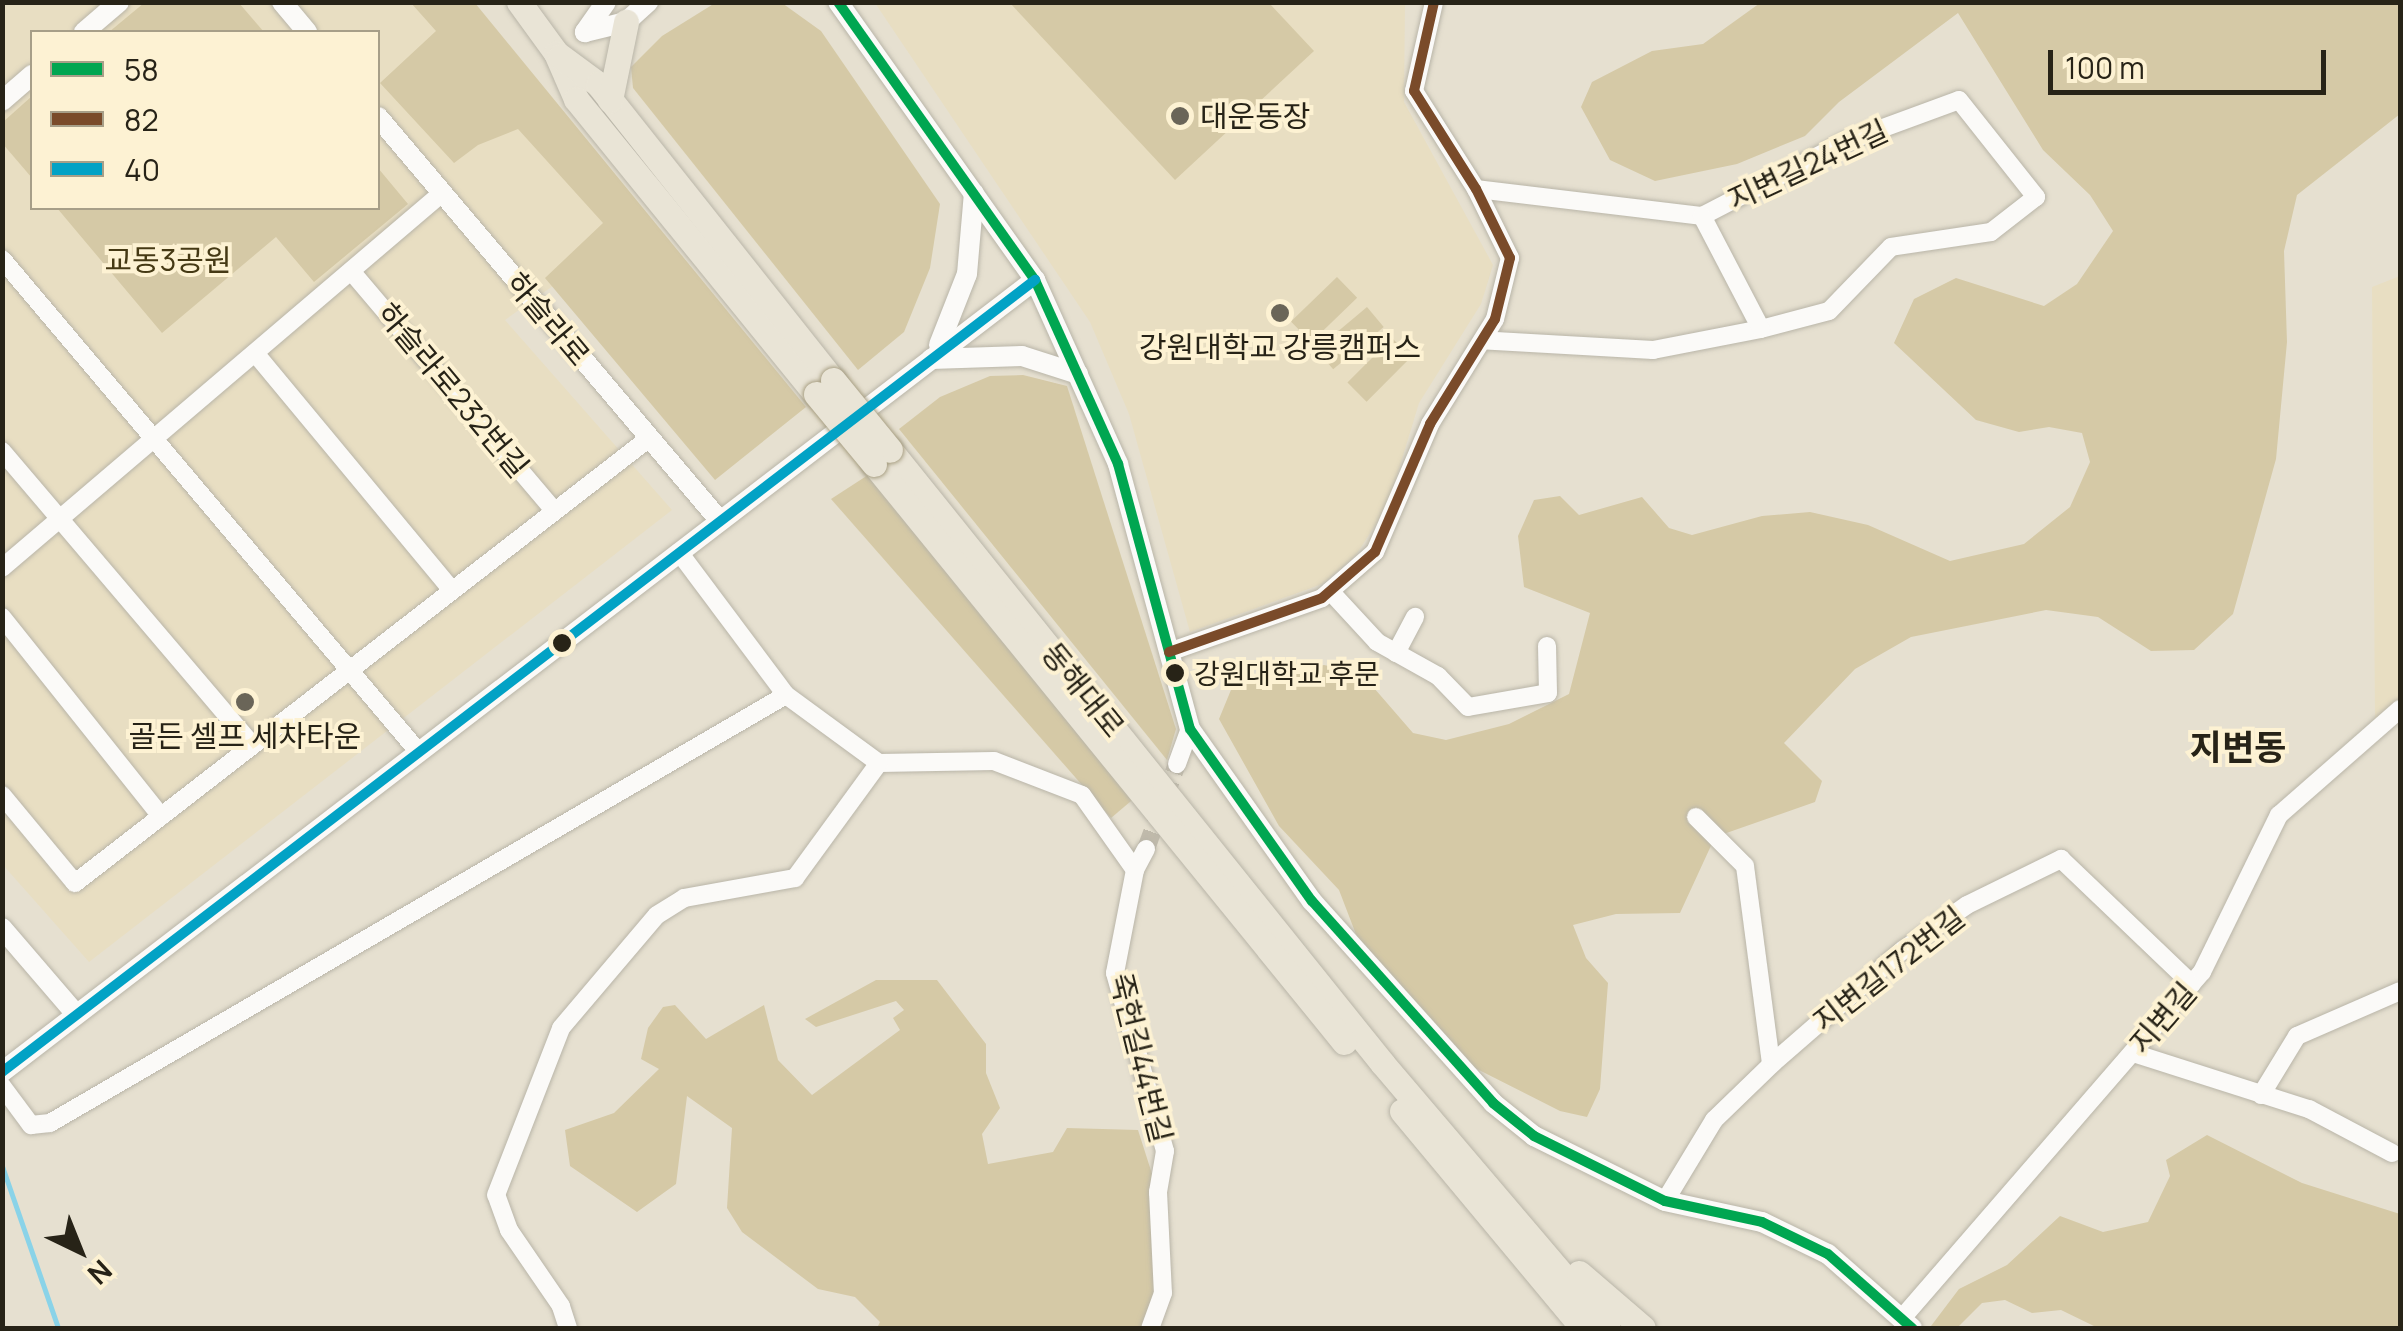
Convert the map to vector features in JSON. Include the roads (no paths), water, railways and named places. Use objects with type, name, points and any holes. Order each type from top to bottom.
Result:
[{"type":"main road","name":"동해대로","points":[[519,2],[556,53],[576,99],[825,387],[1578,1323]]},
{"type":"main road","points":[[610,100],[626,22]]},
{"type":"main road","name":"동해대로","points":[[556,53],[610,100],[825,387]]},
{"type":"main road","name":"동해대로","points":[[882,457],[1384,1064],[1608,1328]]},
{"type":"main road","points":[[1525,1227],[1643,1328]]},
{"type":"street","points":[[86,30],[119,2]]},
{"type":"street","points":[[282,2],[305,30]]},
{"type":"street","points":[[556,53],[585,32],[606,2]]},
{"type":"street","points":[[585,32],[626,22],[648,2]]},
{"type":"street","points":[[838,2],[1035,280],[1118,464],[1190,729],[1312,901],[1493,1104],[1534,1136],[1666,1201],[1762,1222],[1828,1254],[1908,1323]]},
{"type":"street","points":[[1169,652],[1330,591],[1376,552],[1430,424],[1495,318],[1510,258],[1476,189],[1414,91],[1434,2]]},
{"type":"street","points":[[2,100],[30,77]]},
{"type":"street","name":"지변길24번길","points":[[1476,189],[1702,216],[1845,142],[1959,100],[2036,197],[1991,232],[1891,247],[1829,310],[1761,330]]},
{"type":"street","name":"하슬라로","points":[[380,119],[720,521]]},
{"type":"street","points":[[2,568],[442,193]]},
{"type":"street","points":[[928,360],[950,329],[967,274],[974,193]]},
{"type":"street","points":[[1482,340],[1653,350],[1761,330],[1702,216]]},
{"type":"street","points":[[2,258],[417,750]]},
{"type":"street","name":"하슬라로232번길","points":[[351,271],[554,510]]},
{"type":"street","points":[[2,1072],[75,1012],[1035,280]]},
{"type":"street","points":[[928,360],[987,352],[1078,374]]},
{"type":"street","points":[[254,354],[452,590]]},
{"type":"street","points":[[2,794],[75,883],[648,439]]},
{"type":"street","points":[[2,451],[252,745]]},
{"type":"street","points":[[679,552],[786,695],[879,763],[994,762],[1082,795],[1135,870]]},
{"type":"street","points":[[1330,591],[1396,652],[1438,676],[1468,707],[1548,694],[1547,646]]},
{"type":"street","points":[[1396,652],[1415,616]]},
{"type":"street","points":[[2,617],[161,816]]},
{"type":"street","points":[[2,1086],[31,1125],[50,1123],[786,695]]},
{"type":"street","name":"지변길","points":[[1908,1323],[2192,984],[2278,815],[2400,710]]},
{"type":"street","points":[[1176,764],[1190,729]]},
{"type":"street","points":[[568,1328],[561,1306],[509,1230],[496,1194],[562,1028],[670,906],[684,898],[795,878],[879,763]]},
{"type":"street","points":[[1696,817],[1745,866],[1771,1064]]},
{"type":"street","name":"죽헌길44번길","points":[[1146,849],[1135,870],[1115,973],[1166,1152],[1158,1192],[1163,1293],[1150,1328]]},
{"type":"street","name":"지변길172번길","points":[[1666,1201],[1714,1120],[1771,1064],[1903,950],[1967,906],[2061,859],[2192,984]]},
{"type":"street","points":[[2,928],[75,1012]]},
{"type":"street","points":[[2260,1095],[2297,1036],[2400,992]]},
{"type":"street","points":[[2133,1052],[2309,1109],[2392,1153]]},
{"type":"waterway","points":[[2,1166],[58,1328]]},
{"type":"tunnel","points":[[1146,849],[1177,764]]},
{"type":"place","name":"대운동장","points":[[1180,116]]},
{"type":"place","name":"강원대학교 강릉캠퍼스","points":[[1280,313]]},
{"type":"place","name":"강원대학교 후문","points":[[1175,673]]},
{"type":"place","name":"골든 셀프 세차타운","points":[[245,702]]},
{"type":"district","name":"지변동","points":[[2238,747]]},
{"type":"park label","name":"교동3공원","points":[[168,260]]}]
